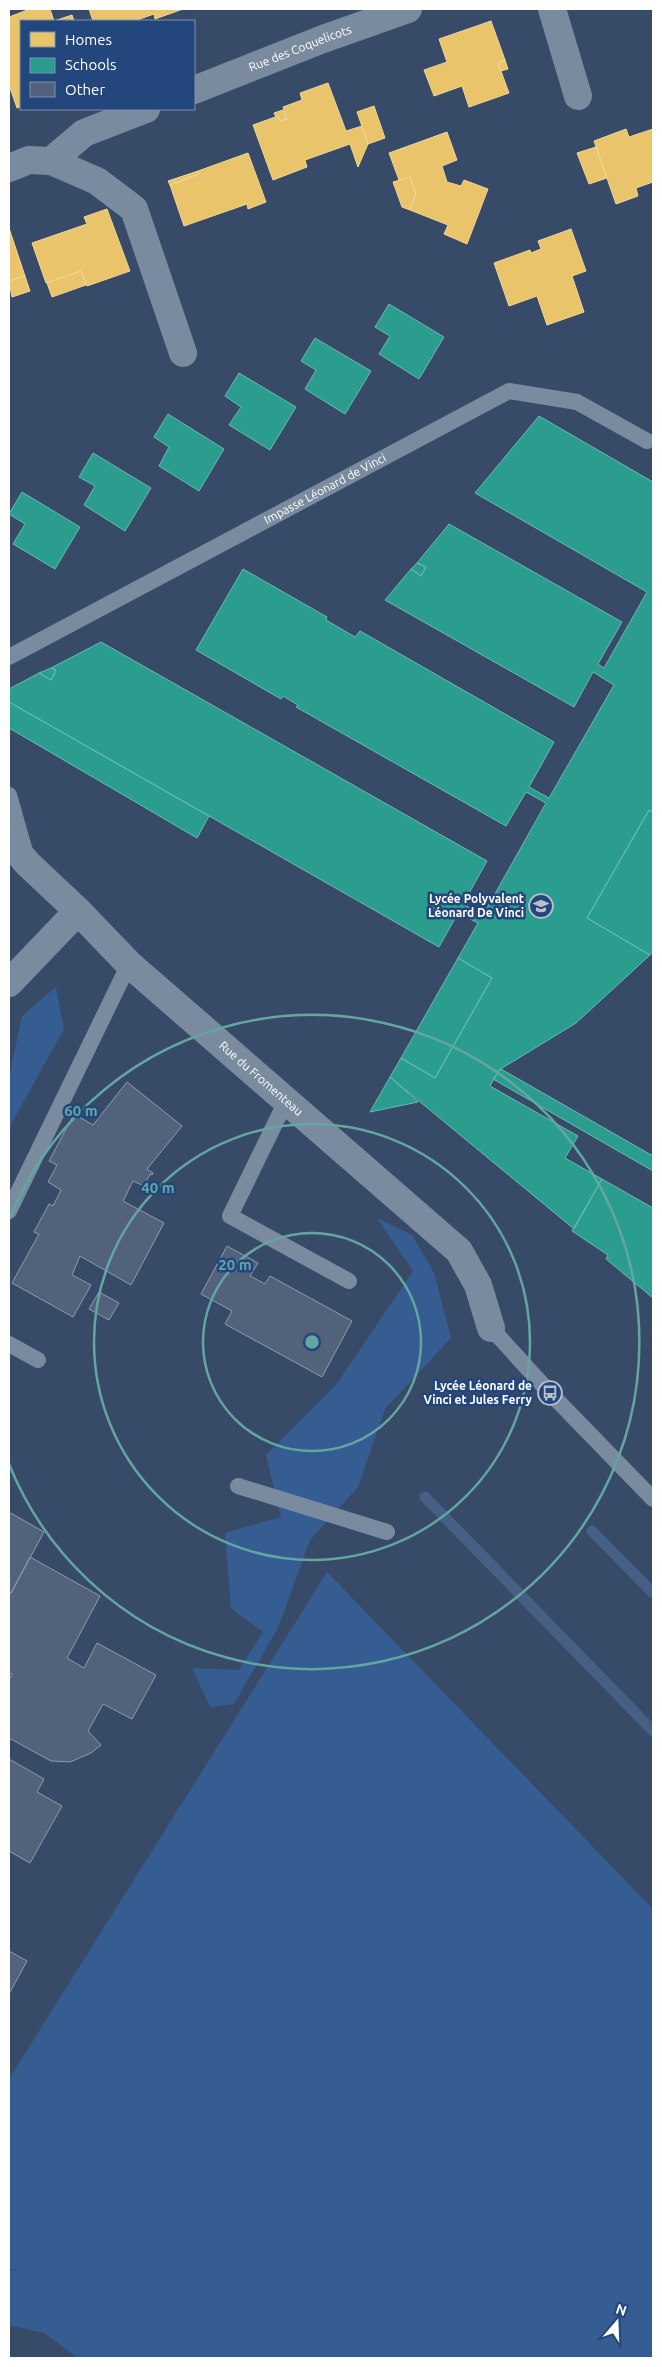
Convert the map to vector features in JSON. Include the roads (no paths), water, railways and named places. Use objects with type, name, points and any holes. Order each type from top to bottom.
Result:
[{"type":"street","name":"Rue des Coquelicots","points":[[195,90],[323,39],[408,9]]},
{"type":"street","points":[[552,9],[578,96]]},
{"type":"street","points":[[52,161],[84,133],[143,110]]},
{"type":"street","points":[[9,168],[28,160],[52,161],[97,181],[134,209],[183,353]]},
{"type":"street","name":"Rue du Fromenteau","points":[[9,842],[28,864],[78,910],[129,964],[459,1251],[478,1285],[491,1328]]},
{"type":"street","points":[[9,983],[78,910]]},
{"type":"lane","name":"Impasse Léonard de Vinci","points":[[9,657],[509,391],[577,402],[647,441]]},
{"type":"lane","points":[[9,794],[28,864]]},
{"type":"lane","points":[[9,1211],[129,964]]},
{"type":"lane","points":[[286,1101],[230,1216],[349,1281]]},
{"type":"lane","points":[[491,1328],[550,1393],[653,1499]]},
{"type":"lane","points":[[9,1344],[38,1360]]},
{"type":"lane","points":[[238,1486],[387,1532]]},
{"type":"waterway","points":[[425,1497],[653,1731]]},
{"type":"waterway","points":[[592,1531],[653,1593]]},
{"type":"place","name":"Lycée Polyvalent Léonard De Vinci","points":[[541,906]]},
{"type":"place","name":"Lycée Léonard de Vinci et Jules Ferry","points":[[550,1393]]}]
